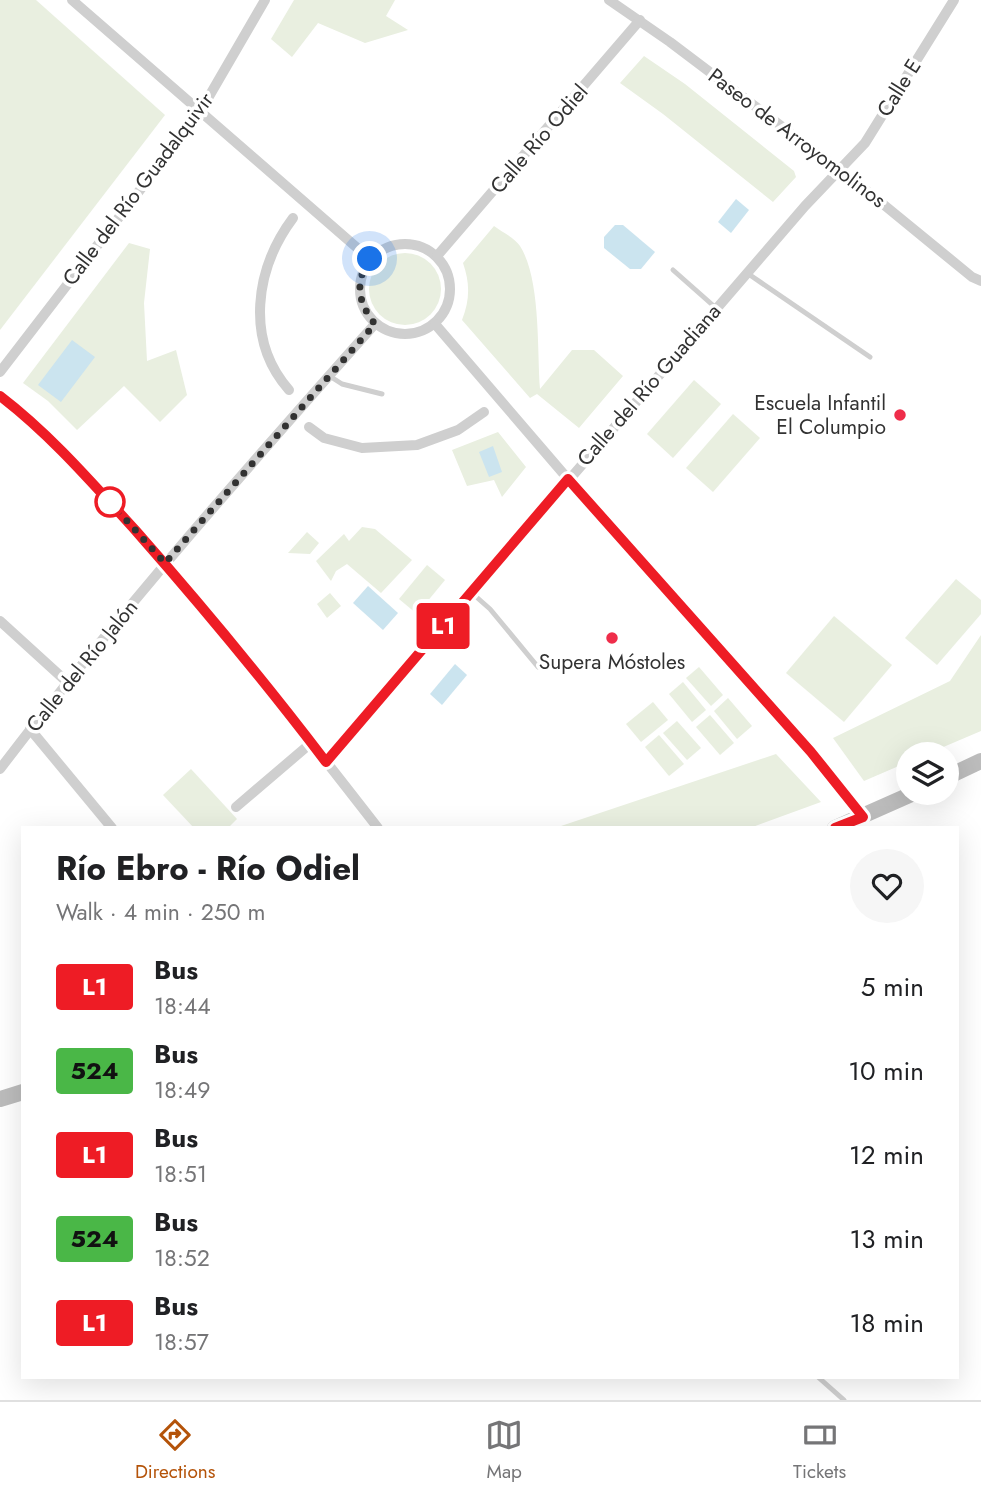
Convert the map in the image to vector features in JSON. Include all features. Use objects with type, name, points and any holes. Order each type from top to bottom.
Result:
[{"type":"street","points":[[72,0],[370,259]]},
{"type":"street","name":"Calle del Río Guadalquivir","points":[[0,372],[200,112],[265,0]]},
{"type":"street","name":"Paseo de Arroyomolinos","points":[[609,0],[640,20],[867,191],[981,281]]},
{"type":"street","name":"Calle E","points":[[838,170],[865,144],[954,0]]},
{"type":"street","name":"Calle Río Odiel","points":[[437,256],[640,20]]},
{"type":"street","name":"Calle del Río Guadiana","points":[[326,762],[838,170]]},
{"type":"street","points":[[289,390],[275,375],[267,355],[261,332],[260,307],[268,261],[278,238],[293,218]]},
{"type":"street","points":[[397,244],[423,247],[437,256],[446,268],[450,281],[450,299],[435,324],[418,333],[399,335],[375,324],[365,312],[360,299],[359,284],[370,259],[381,250],[397,244]]},
{"type":"street","name":"Calle del Río Jalón","points":[[0,769],[165,563],[375,324]]},
{"type":"street","points":[[435,324],[568,479],[811,752],[863,817]]},
{"type":"street","points":[[0,396],[24,414],[58,447],[165,563],[376,826]]},
{"type":"street","points":[[309,427],[324,438],[362,448],[417,445],[457,429],[484,412]]},
{"type":"street","points":[[0,621],[67,682]]},
{"type":"street","points":[[30,729],[110,826]]},
{"type":"street","points":[[236,807],[312,743]]},
{"type":"street","points":[[959,771],[981,761]]},
{"type":"street","points":[[840,826],[896,801]]},
{"type":"street","points":[[0,1099],[21,1093]]},
{"type":"lane","points":[[673,270],[716,308]]},
{"type":"lane","points":[[747,273],[870,357]]},
{"type":"lane","points":[[328,375],[342,384],[382,394]]},
{"type":"lane","points":[[471,592],[490,609],[538,667]]},
{"type":"lane","points":[[820,1379],[844,1400]]},
{"type":"green space","points":[[0,0],[36,0],[165,115],[0,330]]},
{"type":"green space","points":[[294,0],[395,0],[386,16],[408,30],[365,43],[318,23],[292,57],[271,39]]},
{"type":"green space","points":[[644,56],[685,84],[794,171],[796,177],[773,202],[620,83]]},
{"type":"green space","points":[[494,226],[520,246],[532,277],[537,315],[540,389],[572,350],[594,350],[623,376],[579,428],[537,394],[530,398],[462,320],[468,292],[463,263]]},
{"type":"green space","points":[[129,243],[150,249],[144,303],[147,361],[176,350],[187,395],[160,422],[124,386],[77,430],[48,401],[23,383]]},
{"type":"green space","points":[[405,253],[425,259],[435,269],[441,289],[435,309],[425,319],[405,325],[385,319],[375,309],[369,289],[375,269],[385,259]]},
{"type":"green space","points":[[694,380],[721,404],[673,458],[647,434]]},
{"type":"green space","points":[[733,414],[760,438],[713,492],[686,468]]},
{"type":"green space","points":[[498,432],[526,467],[502,497],[494,480],[467,486],[452,450]]},
{"type":"green space","points":[[362,527],[375,529],[412,560],[381,593],[347,564],[336,571],[331,581],[316,561],[344,534],[349,541]]},
{"type":"green space","points":[[307,532],[319,543],[310,554],[288,553]]},
{"type":"green space","points":[[427,565],[445,580],[417,614],[399,599]]},
{"type":"green space","points":[[956,579],[981,600],[981,614],[937,665],[905,638]]},
{"type":"green space","points":[[330,593],[341,606],[327,618],[317,604]]},
{"type":"green space","points":[[834,616],[892,665],[844,722],[786,673]]},
{"type":"green space","points":[[981,635],[981,731],[955,742],[896,742],[896,767],[864,781],[833,738],[950,681]]},
{"type":"green space","points":[[699,667],[723,695],[711,706],[686,678]]},
{"type":"green space","points":[[683,682],[706,710],[692,722],[669,694]]},
{"type":"green space","points":[[728,698],[752,726],[737,739],[714,711]]},
{"type":"green space","points":[[653,702],[668,720],[641,742],[626,724]]},
{"type":"green space","points":[[710,715],[734,743],[720,755],[696,727]]},
{"type":"green space","points":[[677,721],[701,748],[687,760],[663,733]]},
{"type":"green space","points":[[659,735],[684,764],[669,776],[645,747]]},
{"type":"green space","points":[[776,754],[821,802],[755,826],[561,826]]},
{"type":"green space","points":[[191,769],[237,819],[230,826],[192,826],[163,795]]},
{"type":"water","points":[[736,199],[749,210],[731,233],[718,222]]},
{"type":"water","points":[[615,225],[623,225],[655,252],[641,269],[630,269],[604,248],[604,237]]},
{"type":"water","points":[[72,340],[95,357],[61,402],[38,385]]},
{"type":"water","points":[[493,446],[502,472],[489,477],[479,452]]},
{"type":"water","points":[[368,586],[398,613],[383,630],[353,603]]},
{"type":"water","points":[[455,664],[467,675],[442,705],[430,694]]},
{"type":"bus line","name":"L1","points":[[0,396],[24,414],[58,447],[177,577],[326,762],[568,479],[811,752],[863,817],[840,826]]},
{"type":"place","name":"Escuela Infantil El Columpio","points":[[900,415]]},
{"type":"place","name":"Supera Móstoles","points":[[612,638]]},
{"type":"route","points":[[110,502],[165,563],[375,324],[365,312],[360,299],[359,284],[370,259]]}]
